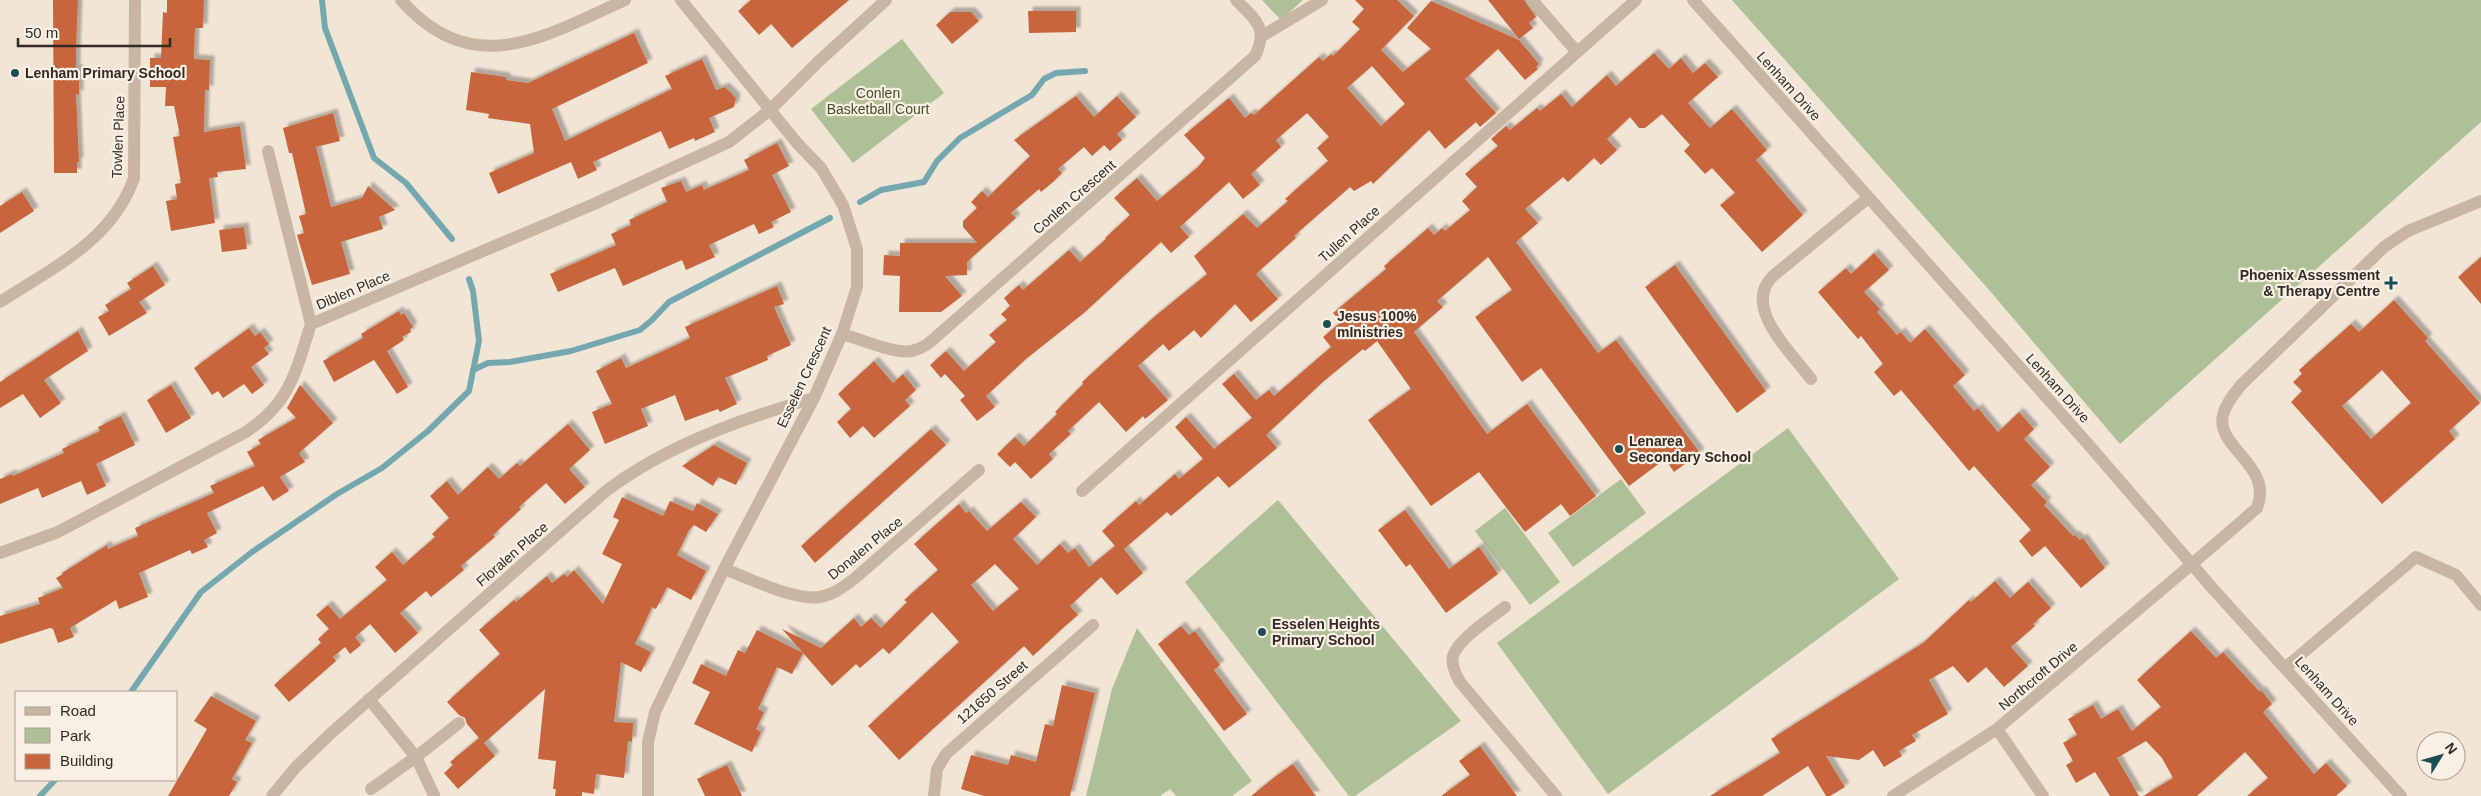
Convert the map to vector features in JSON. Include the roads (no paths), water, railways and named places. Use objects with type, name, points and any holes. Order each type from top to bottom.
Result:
[{"type":"street","name":"Towlen Place","points":[[0,302],[100,234],[126,199],[134,178],[134,0]]},
{"type":"street","points":[[401,0],[411,11],[439,32],[472,43],[504,46],[535,40],[625,0]]},
{"type":"street","name":"Esselen Crescent","points":[[648,796],[648,742],[655,712],[724,569],[814,398],[842,334],[857,287],[857,248],[843,205],[821,168],[770,110],[681,0]]},
{"type":"street","points":[[770,110],[819,61],[886,0]]},
{"type":"street","points":[[1236,0],[1258,23],[1262,36],[1322,0]]},
{"type":"street","points":[[1532,0],[1577,52]]},
{"type":"street","name":"Tullen Place","points":[[1082,491],[1636,0]]},
{"type":"street","name":"Lenham Drive","points":[[1693,0],[2088,444],[2192,564],[2401,796]]},
{"type":"street","name":"Conlen Crescent","points":[[842,334],[899,351],[913,351],[924,347],[1242,69],[1255,56],[1262,36]]},
{"type":"street","name":"Diblen Place","points":[[0,553],[58,532],[246,432],[270,412],[284,395],[296,370],[311,324],[594,204],[729,142],[770,110]]},
{"type":"street","points":[[268,150],[311,324]]},
{"type":"street","points":[[1811,379],[1768,322],[1762,303],[1764,286],[1773,276],[1868,198]]},
{"type":"street","name":"Northcroft Drive","points":[[1893,796],[1997,729],[2257,508],[2260,498],[2256,473],[2226,432],[2223,417],[2229,401],[2241,385],[2384,247],[2408,231],[2481,200]]},
{"type":"street","name":"Floralen Place","points":[[272,796],[296,767],[369,699],[606,491],[634,470],[662,455],[762,413],[814,398]]},
{"type":"street","name":"Donalen Place","points":[[724,569],[801,597],[819,597],[832,593],[854,579],[979,470]]},
{"type":"street","points":[[2286,667],[2416,557],[2456,575],[2481,605]]},
{"type":"street","points":[[1505,607],[1462,642],[1453,657],[1454,671],[1460,682],[1556,796]]},
{"type":"street","name":"121650 Street","points":[[934,796],[937,769],[946,754],[1093,625]]},
{"type":"street","points":[[369,699],[416,757],[434,795]]},
{"type":"street","points":[[372,789],[459,723]]},
{"type":"street","points":[[1997,729],[2043,796]]},
{"type":"waterway","points":[[322,0],[325,28],[374,158],[406,183],[452,239]]},
{"type":"waterway","points":[[860,202],[881,190],[924,182],[937,161],[960,138],[1032,95],[1044,79],[1056,73],[1085,71]]},
{"type":"waterway","points":[[473,370],[488,363],[510,362],[571,351],[640,330],[669,302],[830,218]]},
{"type":"waterway","points":[[132,691],[201,592],[252,552],[337,494],[382,468],[428,431],[469,391],[479,341],[473,291],[469,279]]},
{"type":"waterway","points":[[40,796],[54,781]]},
{"type":"place","name":"Lenham Primary School","points":[[15,73]]},
{"type":"place","name":"Phoenix Assessment & Therapy Centre","points":[[2391,283]]},
{"type":"place","name":"Jesus 100% mInistries","points":[[1327,324]]},
{"type":"place","name":"Lenarea Secondary School","points":[[1619,449]]},
{"type":"place","name":"Esselen Heights Primary School","points":[[1262,632]]},
{"type":"park label","name":"Conlen Basketball Court","points":[[878,102]]}]
